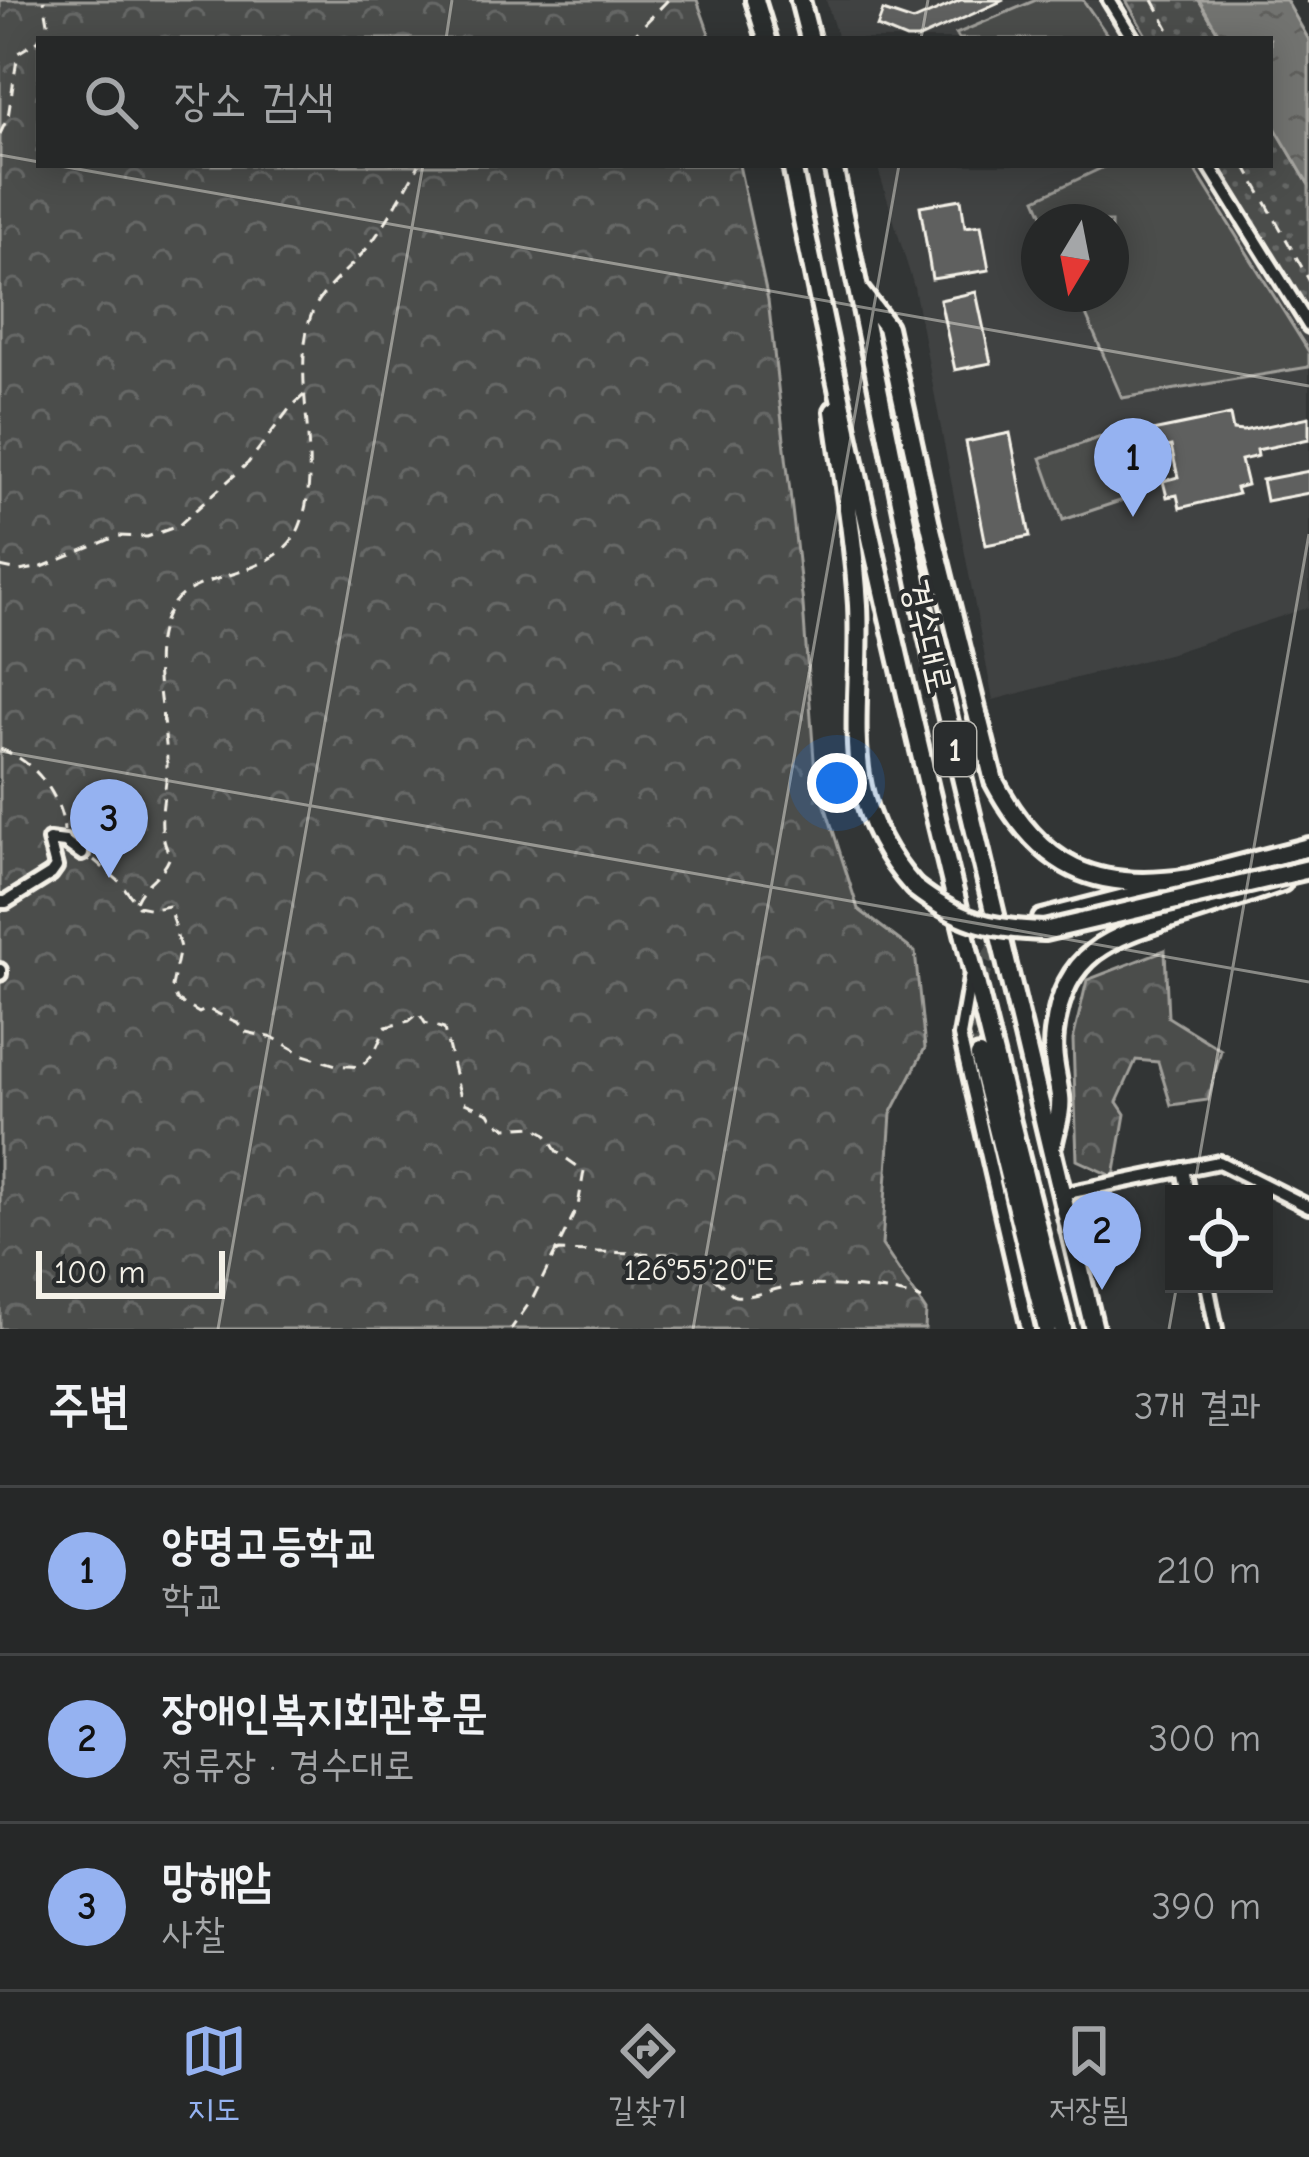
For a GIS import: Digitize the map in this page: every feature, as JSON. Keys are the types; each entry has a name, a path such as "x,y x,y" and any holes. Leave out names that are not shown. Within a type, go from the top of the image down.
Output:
{"main road":[{"path":"755,0 766,36"},
{"path":"801,0 809,36"},
{"name":"경수대로","path":"793,168 972,970 1063,1329"},
{"name":"경수대로","path":"834,168 928,635 1094,1329"},
{"path":"854,284 887,327 994,782 1009,809 1045,850 1092,877 1146,885 1190,878"},
{"path":"817,291 852,526 858,610 856,745 862,792 876,836 914,887 965,920 1002,929 1045,931 1309,871"},
{"path":"1042,919 1309,847"},
{"path":"1052,1148 1061,1101 1052,1055 1060,999 1072,973 1102,944 1309,871"},
{"path":"979,1056 1047,1329"}],"street":[{"path":"1109,0 1131,36"},
{"path":"1211,168 1309,326"},
{"path":"0,902 51,874 56,867 49,840 65,842 85,856"},
{"path":"972,970 960,1036 1028,1329"},
{"path":"1062,1194 1219,1162 1309,1207"},
{"path":"1183,1169 1186,1185"},
{"path":"1209,1293 1216,1329"}],"path":[{"path":"44,0 47,36"},
{"path":"634,36 668,0"},
{"path":"1153,0 1172,36"},
{"path":"0,134 8,117 18,53 36,42"},
{"path":"138,906 140,891 166,870 170,856 160,837 167,769 160,702 163,631 174,602 291,544 302,520 307,477 304,395 310,318 325,293 371,244 417,168"},
{"path":"1247,168 1309,280"},
{"path":"0,567 19,571 42,567 118,536 147,537 178,526 248,463 304,395"},
{"path":"0,748 50,787 63,810 65,842"},
{"path":"85,856 120,882 138,906 153,910 169,906 180,948 172,986 177,1000 336,1066 361,1067 386,1028 409,1021 419,1012 425,1023 443,1029 462,1102 489,1113 507,1128 532,1126 544,1132 556,1152 584,1171 578,1205 532,1298 511,1329"},
{"path":"552,1255 559,1251 671,1254 694,1261 735,1296 743,1297 825,1283 881,1293 907,1292 922,1300"}],"shaded area":[{"path":"826,0 1109,0 1131,36 837,36"},
{"path":"878,168 1211,168 1309,326 1309,607 1172,653 993,700 914,287"}],"green space":[{"path":"0,0 697,0 710,36 36,36 36,168 740,168 768,300 803,605 815,774 858,909 915,952 925,1048 891,1114 882,1245 926,1311 925,1329 0,1329"},
{"path":"1036,0 1083,0 1108,36 957,36"},
{"path":"1126,0 1199,0 1220,36 1146,36"},
{"path":"1273,124 1309,185 1309,314 1221,168 1273,168"},
{"path":"1102,168 1194,168 1309,352 1309,367 1122,398 1085,312 1129,312 1129,204 1038,204 1036,199"},
{"path":"1104,436 1126,499 1063,520 1041,458"},
{"path":"1165,950 1168,1017 1221,1050 1208,1100 1171,1105 1158,1062 1136,1060 1117,1102 1125,1114 1114,1177 1077,1160 1073,1040 1087,980"}],"water":[{"path":"1199,0 1286,0 1309,40 1309,185 1273,124 1273,36 1220,36"}],"building":[{"path":"961,0 1004,0 924,36 899,36 877,27 883,11 913,21"},
{"path":"961,199 965,227 981,225 989,270 932,279 920,206"},
{"path":"976,292 991,363 955,370 940,300"},
{"path":"1230,415 1233,430 1243,431 1309,417 1309,439 1257,450 1258,456 1241,460 1247,485 1236,488 1238,494 1180,508 1177,495 1167,497 1163,481 1178,477 1171,446 1136,453 1133,435"},
{"path":"1010,433 1030,536 986,545 966,442"},
{"path":"1309,471 1309,493 1266,501 1262,480"}],"tunnel":[{"path":"979,1056 979,990 988,960 1008,933"}],"place":[{"name":"양명고등학교","path":"1133,517"},
{"name":"망해암","path":"109,878"},
{"name":"장애인복지회관후문","path":"1102,1290"}]}
